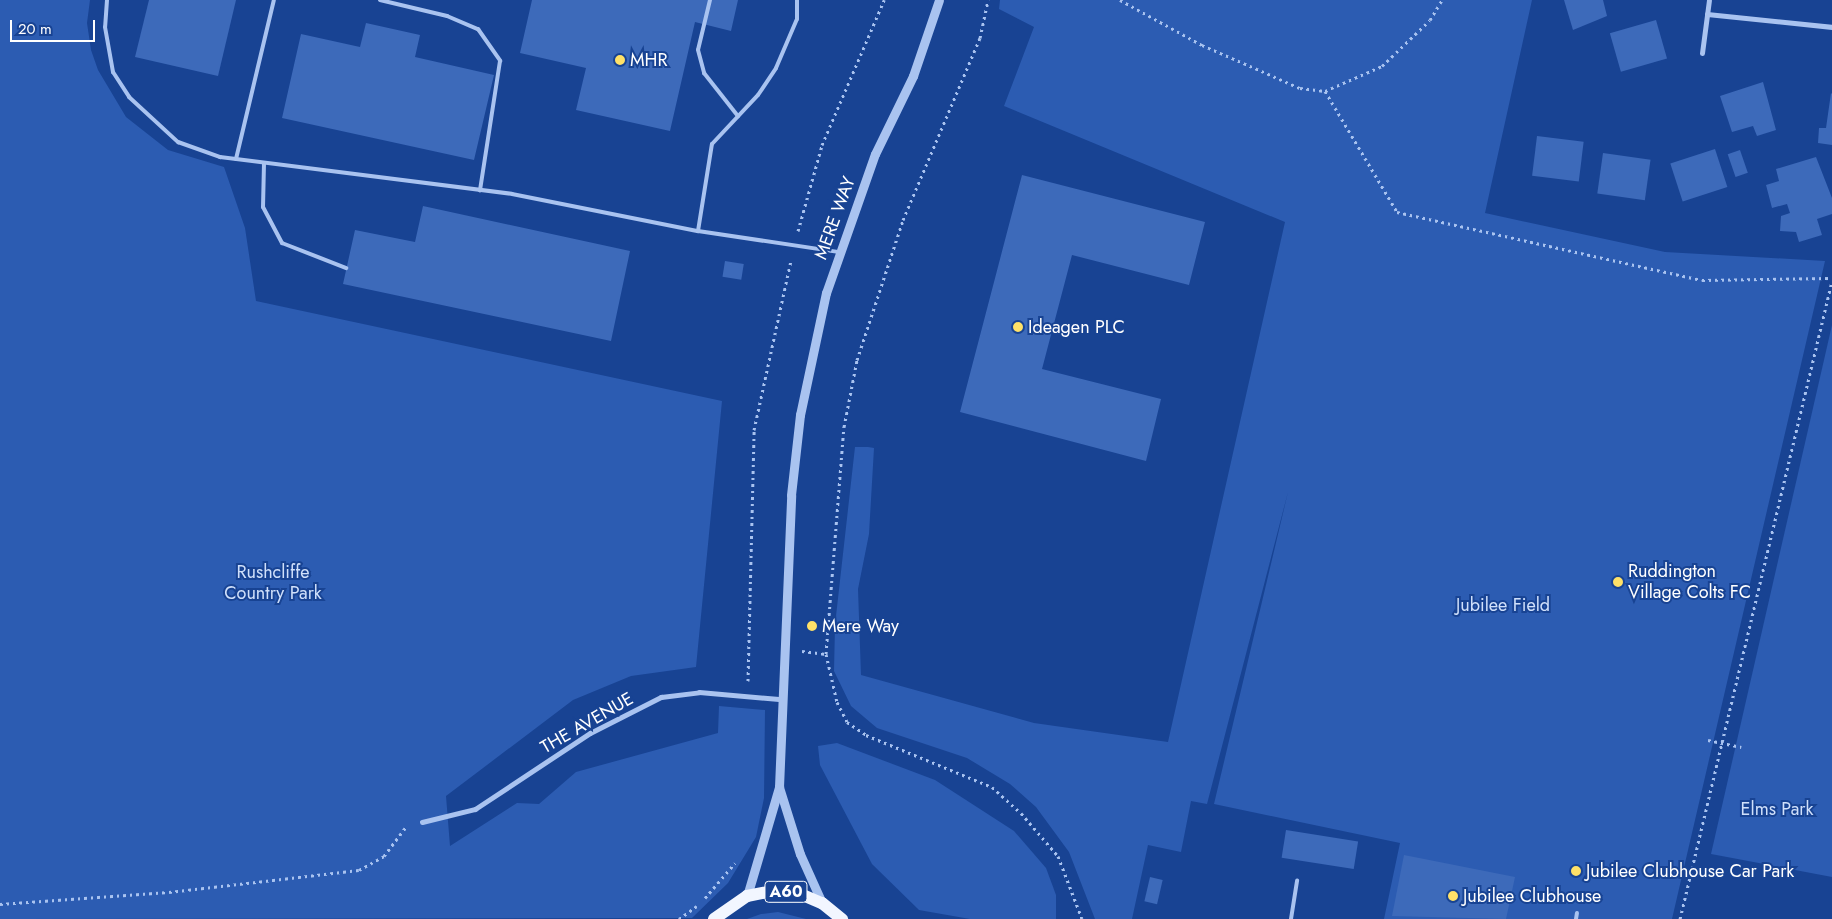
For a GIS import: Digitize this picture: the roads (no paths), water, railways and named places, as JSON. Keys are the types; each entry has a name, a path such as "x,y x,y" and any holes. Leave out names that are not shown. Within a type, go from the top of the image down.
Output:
{"main road":[{"name":"A60","path":"714,919 747,896 773,891 798,893 822,903 842,919"}],"street":[{"name":"MERE WAY","path":"747,896 758,872 778,787 779,699 800,415 838,252 876,154 913,76 939,0"},
{"path":"1702,54 1709,0"},
{"path":"1707,14 1832,27"},
{"name":"THE AVENUE","path":"422,822 475,808 590,733 661,697 699,692 748,698 779,699"},
{"name":"MERE WAY","path":"778,787 800,854 822,903"}],"lane":[{"path":"107,0 105,27 113,72 129,97 178,142 236,159 480,190 698,231 838,252"},
{"path":"236,159 274,0"},
{"path":"380,0 446,16 478,28 500,61 480,190"},
{"path":"710,0 698,50 702,66 718,96 738,116"},
{"path":"698,231 712,144 738,116 776,68 796,19 796,0"},
{"path":"264,163 263,207 282,243 346,268"},
{"path":"1292,919 1298,880"},
{"path":"1576,919 1577,913"}],"place":[{"name":"MHR","path":"620,60"},
{"name":"Ideagen PLC","path":"1018,327"},
{"name":"Ruddington Village Colts FC","path":"1618,582"},
{"name":"Mere Way","path":"812,626"},
{"name":"Jubilee Clubhouse Car Park","path":"1576,871"},
{"name":"Jubilee Clubhouse","path":"1453,896"}],"park label":[{"name":"Rushcliffe Country Park","path":"273,583"},
{"name":"Jubilee Field","path":"1503,605"},
{"name":"Elms Park","path":"1777,809"}]}
